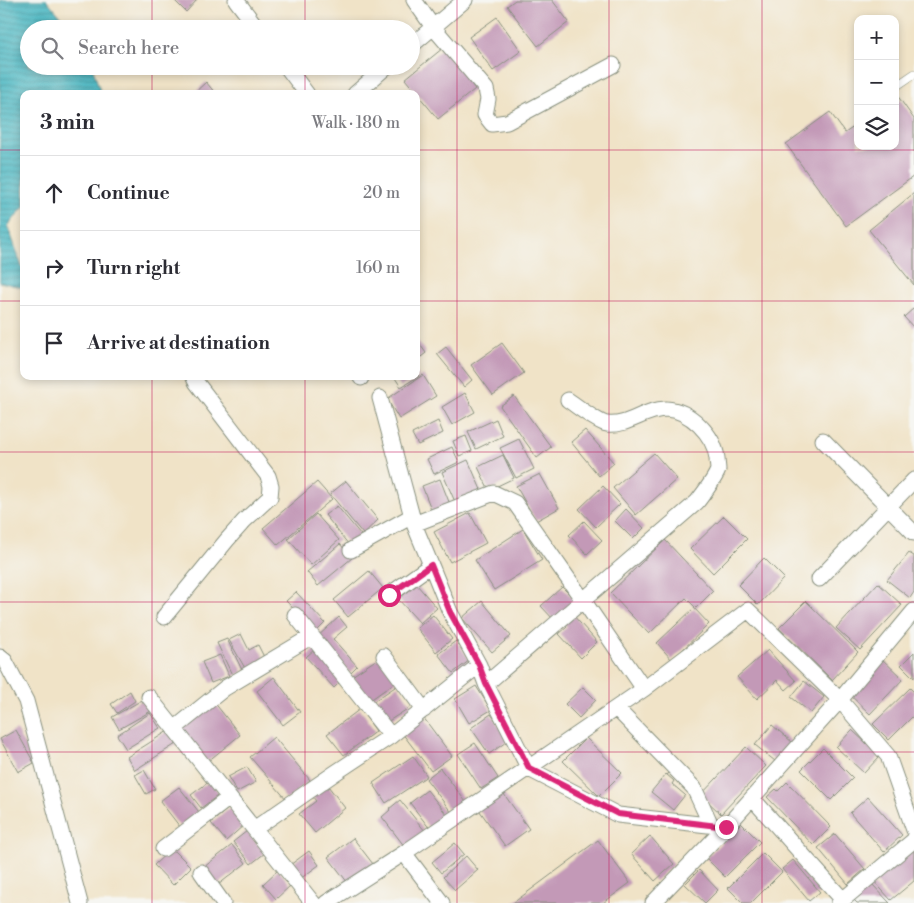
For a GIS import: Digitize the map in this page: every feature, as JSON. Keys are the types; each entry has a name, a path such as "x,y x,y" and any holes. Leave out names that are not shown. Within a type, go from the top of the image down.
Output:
{"street":[{"path":"236,0 251,20"},
{"path":"414,0 433,27 486,89 488,99 486,115 492,124 507,122 613,64"},
{"path":"420,38 465,0"},
{"path":"293,75 304,90"},
{"path":"360,90 377,75"},
{"path":"164,617 227,540 270,497 271,486 268,476 195,380"},
{"path":"380,398 413,520 431,565 450,612 479,665 486,684 529,768 618,814 718,826"},
{"path":"486,684 697,502 718,469 716,450 707,434 693,420 678,411 664,409 617,424 605,424 568,400"},
{"path":"823,440 914,532"},
{"path":"819,579 914,480"},
{"path":"351,550 413,520 494,493 515,503 644,689"},
{"path":"389,595 431,565"},
{"path":"326,903 404,853 644,689 748,610 840,700 888,756 910,804 914,830"},
{"path":"295,615 391,736"},
{"path":"653,903 718,826 752,798 913,615"},
{"path":"174,729 225,688 312,636"},
{"path":"384,656 424,710"},
{"path":"0,657 5,661 26,701 80,903"},
{"path":"254,829 335,772 391,736 479,665"},
{"path":"149,697 313,903"},
{"path":"616,708 694,788 718,826"},
{"path":"164,849 229,798"},
{"path":"752,798 841,902 914,840"},
{"path":"404,853 442,903"},
{"path":"200,872 222,903"}],"lane":[{"path":"899,84 914,74"}],"water":[{"path":"0,0 47,0 64,20 20,20 20,75 95,75 100,90 20,90 20,212 8,226 20,261 20,287 0,282"}],"building":[{"path":"174,0 197,0 186,12"},
{"path":"515,0 552,0 569,22 538,46 507,6"},
{"path":"497,17 521,51 493,71 469,37"},
{"path":"443,48 475,89 438,119 420,97 420,90 414,90 405,79 410,75 420,75 420,67"},
{"path":"206,82 213,90 197,90"},
{"path":"899,98 914,119 914,176 846,226 786,144 830,112 845,133 854,127 854,150 899,150"},
{"path":"914,193 914,285 869,230"},
{"path":"914,308 914,328 904,317"},
{"path":"502,343 524,373 493,395 471,365"},
{"path":"420,345 426,353 420,358"},
{"path":"446,347 472,380 464,387 437,354"},
{"path":"423,375 436,396 399,419 387,399 416,380 420,380 420,377"},
{"path":"396,380 412,380 401,387"},
{"path":"465,393 475,412 452,425 442,407"},
{"path":"514,396 551,447 537,458 500,406"},
{"path":"496,419 503,436 476,449 468,432"},
{"path":"438,421 443,433 418,445 412,434"},
{"path":"585,430 614,463 599,476 571,442"},
{"path":"466,436 472,451 459,456 453,441"},
{"path":"519,439 534,469 516,478 500,448"},
{"path":"452,447 459,462 434,474 427,459"},
{"path":"654,453 677,479 636,515 613,488"},
{"path":"503,455 514,478 489,490 478,467"},
{"path":"468,460 482,492 456,504 442,472"},
{"path":"540,474 559,508 536,521 516,486"},
{"path":"440,479 451,507 433,514 422,486"},
{"path":"346,481 378,520 363,534 330,494"},
{"path":"317,482 332,499 278,545 263,528"},
{"path":"603,486 620,504 596,527 579,509"},
{"path":"337,506 361,535 349,545 325,515"},
{"path":"626,509 644,528 633,539 615,521"},
{"path":"470,513 486,543 450,562 434,532"},
{"path":"316,514 339,540 311,565 288,539"},
{"path":"724,516 747,539 713,573 690,549"},
{"path":"584,521 602,540 587,554 569,535"},
{"path":"523,529 542,560 494,590 475,560"},
{"path":"665,540 713,591 696,608 686,598 649,634 610,593"},
{"path":"340,544 352,558 318,586 307,572"},
{"path":"909,553 914,556 914,592 910,598 887,580"},
{"path":"764,558 784,578 758,605 738,585"},
{"path":"369,571 383,588 348,617 334,600"},
{"path":"878,583 902,605 860,650 836,628"},
{"path":"417,585 437,608 420,623 398,599"},
{"path":"562,587 575,600 554,620 541,606"},
{"path":"296,592 325,623 316,632 286,601"},
{"path":"482,601 511,636 492,652 462,618"},
{"path":"806,601 858,652 832,680 779,628"},
{"path":"694,608 709,624 672,660 657,643"},
{"path":"572,614 597,642 581,658 559,634 567,627 563,622"},
{"path":"433,615 452,639 436,652 417,628"},
{"path":"339,617 347,627 333,639 357,666 350,673 317,637"},
{"path":"241,634 249,650 258,645 265,659 246,670 229,640"},
{"path":"227,639 243,672 233,677 217,643"},
{"path":"456,641 470,660 453,673 438,654"},
{"path":"315,649 343,679 334,688 306,657"},
{"path":"768,650 796,681 786,690 777,680 757,699 737,677"},
{"path":"914,652 914,678 901,665"},
{"path":"220,655 229,676 211,683 202,662"},
{"path":"380,657 397,681 369,701 352,676"},
{"path":"881,658 903,679 870,714 848,693"},
{"path":"274,677 300,712 283,725 257,691"},
{"path":"804,681 824,697 811,713 791,697"},
{"path":"398,685 412,706 384,724 371,703"},
{"path":"476,686 491,710 469,723 455,699"},
{"path":"583,687 596,700 579,718 565,704"},
{"path":"910,688 914,692 914,715 889,740 873,724"},
{"path":"130,691 135,701 117,713 111,704"},
{"path":"144,699 151,711 119,729 112,717"},
{"path":"214,702 240,735 207,762 181,729"},
{"path":"360,709 376,731 344,755 327,734"},
{"path":"150,713 160,728 126,749 117,735"},
{"path":"491,714 509,740 489,754 471,728"},
{"path":"423,717 452,756 431,771 402,733"},
{"path":"772,725 792,742 775,761 755,745"},
{"path":"16,730 34,763 18,772 0,739"},
{"path":"852,730 880,756 864,773 836,747"},
{"path":"168,731 176,744 135,770 127,757"},
{"path":"274,737 310,780 287,800 250,757"},
{"path":"586,738 622,773 599,796 563,761"},
{"path":"475,743 498,778 481,789 458,754"},
{"path":"746,747 766,766 721,814 701,795"},
{"path":"823,748 853,778 831,800 801,770"},
{"path":"413,756 427,776 386,803 373,783"},
{"path":"247,767 256,782 237,792 228,777"},
{"path":"440,768 466,802 452,813 426,779"},
{"path":"144,770 155,789 146,794 135,775"},
{"path":"666,774 674,781 672,784 685,795 673,810 651,792"},
{"path":"210,781 220,794 201,808 191,795"},
{"path":"325,782 345,808 315,833 299,814 316,801 312,796"},
{"path":"787,782 831,827 813,845 767,797 776,789 778,791"},
{"path":"179,787 199,812 180,827 160,801"},
{"path":"427,790 447,815 430,829 410,803"},
{"path":"501,790 529,829 505,846 477,807"},
{"path":"868,797 902,835 884,852 850,813"},
{"path":"400,800 425,831 405,847 382,817"},
{"path":"229,808 244,825 226,841 211,823"},
{"path":"741,823 760,842 725,877 706,858"},
{"path":"247,831 265,853 251,864 233,842"},
{"path":"835,834 865,869 848,884 818,848"},
{"path":"650,836 674,864 655,881 631,854"},
{"path":"353,838 373,864 348,883 328,857"},
{"path":"598,840 630,883 603,903 513,903"},
{"path":"455,843 464,854 441,873 432,862"},
{"path":"232,845 246,863 218,885 204,867"},
{"path":"172,848 191,867 173,885 154,865"},
{"path":"914,848 914,881 891,900 872,879"},
{"path":"309,851 319,865 300,879 290,865"},
{"path":"763,853 782,872 751,903 743,903 728,888"},
{"path":"466,856 478,870 455,890 443,877"},
{"path":"793,860 820,892 809,901 782,869"},
{"path":"278,870 291,885 276,899 263,884"},
{"path":"699,870 718,890 705,903 685,884"},
{"path":"871,883 890,903 857,903 854,900"}],"route":[{"path":"389,595 431,565 450,612 479,665 486,684 529,768 618,814 726,827"}]}
